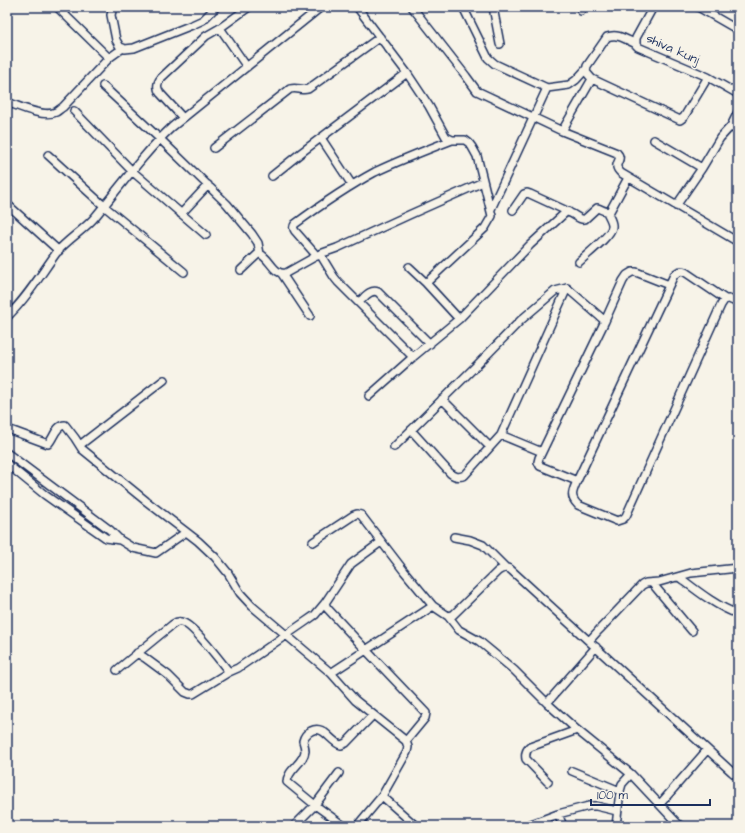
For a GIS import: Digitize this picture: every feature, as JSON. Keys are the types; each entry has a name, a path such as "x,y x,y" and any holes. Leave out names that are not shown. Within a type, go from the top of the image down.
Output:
{"street":[{"path":"57,7 109,58"},
{"path":"113,7 111,15 116,40 120,47 125,49 134,48 192,25 202,20 216,7"},
{"path":"183,118 157,88 160,78 206,36 249,7"},
{"path":"7,317 19,306 59,251 94,218 160,138 321,7"},
{"path":"357,7 407,73 429,106 446,137 452,140"},
{"path":"412,7 477,91 562,131 617,153 620,158 616,167 628,178 738,242"},
{"path":"463,7 490,61 547,88 569,85 576,80 586,69 607,37 617,35 636,44"},
{"path":"493,7 500,44"},
{"name":"shiva kunj","path":"653,7 636,38 636,44 638,47 708,77 738,94"},
{"path":"698,7 738,30"},
{"path":"220,28 247,67"},
{"path":"214,148 290,89 308,89 380,37"},
{"path":"7,102 26,110 43,113 55,113 63,107 109,58 123,48"},
{"path":"586,69 592,79 680,120 684,117 708,77"},
{"path":"272,176 407,73"},
{"path":"562,131 592,79"},
{"path":"103,86 160,138 227,204 258,243 260,254"},
{"path":"491,209 547,88"},
{"path":"74,111 132,171 206,235"},
{"path":"676,206 738,112"},
{"path":"730,126 738,132"},
{"path":"321,138 352,185"},
{"path":"413,357 334,277 319,255 293,229 293,226 325,202 376,172 406,158 452,140 465,140 469,143 477,156 492,216 485,228 426,283 425,282"},
{"path":"654,140 702,168"},
{"path":"48,155 104,206 184,272"},
{"path":"607,212 610,211 614,205 628,178"},
{"path":"282,274 319,255 483,182"},
{"path":"181,214 208,185"},
{"path":"513,210 524,194 527,193 569,212 581,220 585,219 597,208 607,212 612,223 611,232 579,262"},
{"path":"7,204 59,251"},
{"path":"369,396 459,318 530,245 564,214 569,212"},
{"path":"241,270 258,254 260,254"},
{"path":"260,254 265,256 276,270 282,274 310,316"},
{"path":"409,267 459,318"},
{"path":"725,299 626,516 617,521 578,504 574,501 572,492 674,275 678,271 681,271 725,299 738,303"},
{"path":"577,481 540,466 538,458 627,275 632,272 636,272 668,285"},
{"path":"567,288 604,321"},
{"path":"394,447 520,320 555,291 567,288"},
{"path":"411,430 450,473 454,476 460,477 465,475 501,435 567,288"},
{"path":"359,302 371,292 378,292 430,344"},
{"path":"80,445 164,380"},
{"path":"442,400 490,447"},
{"path":"7,429 48,444 52,440 58,428 61,425 65,425 82,449 100,465 198,541 215,557 228,573 240,593 252,606 332,673 354,700 406,741 408,747 407,752 382,796 357,826"},
{"path":"501,435 542,452"},
{"path":"7,453 110,530 120,540 133,548 156,553 186,532"},
{"path":"7,464 45,495 106,538 120,540"},
{"path":"313,542 358,514 361,515 404,571 434,606 448,616 459,630 475,638 514,670 577,730 630,774 660,804 678,825"},
{"path":"454,538 470,540 483,545 506,568 510,569 738,777"},
{"path":"137,653 168,675 185,692 193,694 238,668 315,615 325,603 351,564 381,542"},
{"path":"448,616 454,615 501,568 506,568"},
{"path":"589,641 640,587 646,583 659,582 691,573 738,568"},
{"path":"679,577 712,601 738,614"},
{"path":"652,583 692,631"},
{"path":"325,603 327,608 426,713 425,718 406,741"},
{"path":"332,673 434,606"},
{"path":"117,670 172,625 177,622 183,622 206,642 229,672"},
{"path":"547,703 596,647"},
{"path":"344,826 288,785 287,780 304,753 305,748 303,741 305,736 310,731 315,729 320,730 336,743 341,745 346,742 373,715"},
{"path":"548,782 526,759 525,755 527,750 530,747 577,730"},
{"path":"660,804 707,750"},
{"path":"572,771 620,791"},
{"path":"294,826 315,805 339,773"},
{"path":"616,826 620,791 622,784 630,774"},
{"path":"382,796 416,826"},
{"path":"526,826 558,814 589,806 596,806 617,811"},
{"path":"558,814 563,826"}]}
